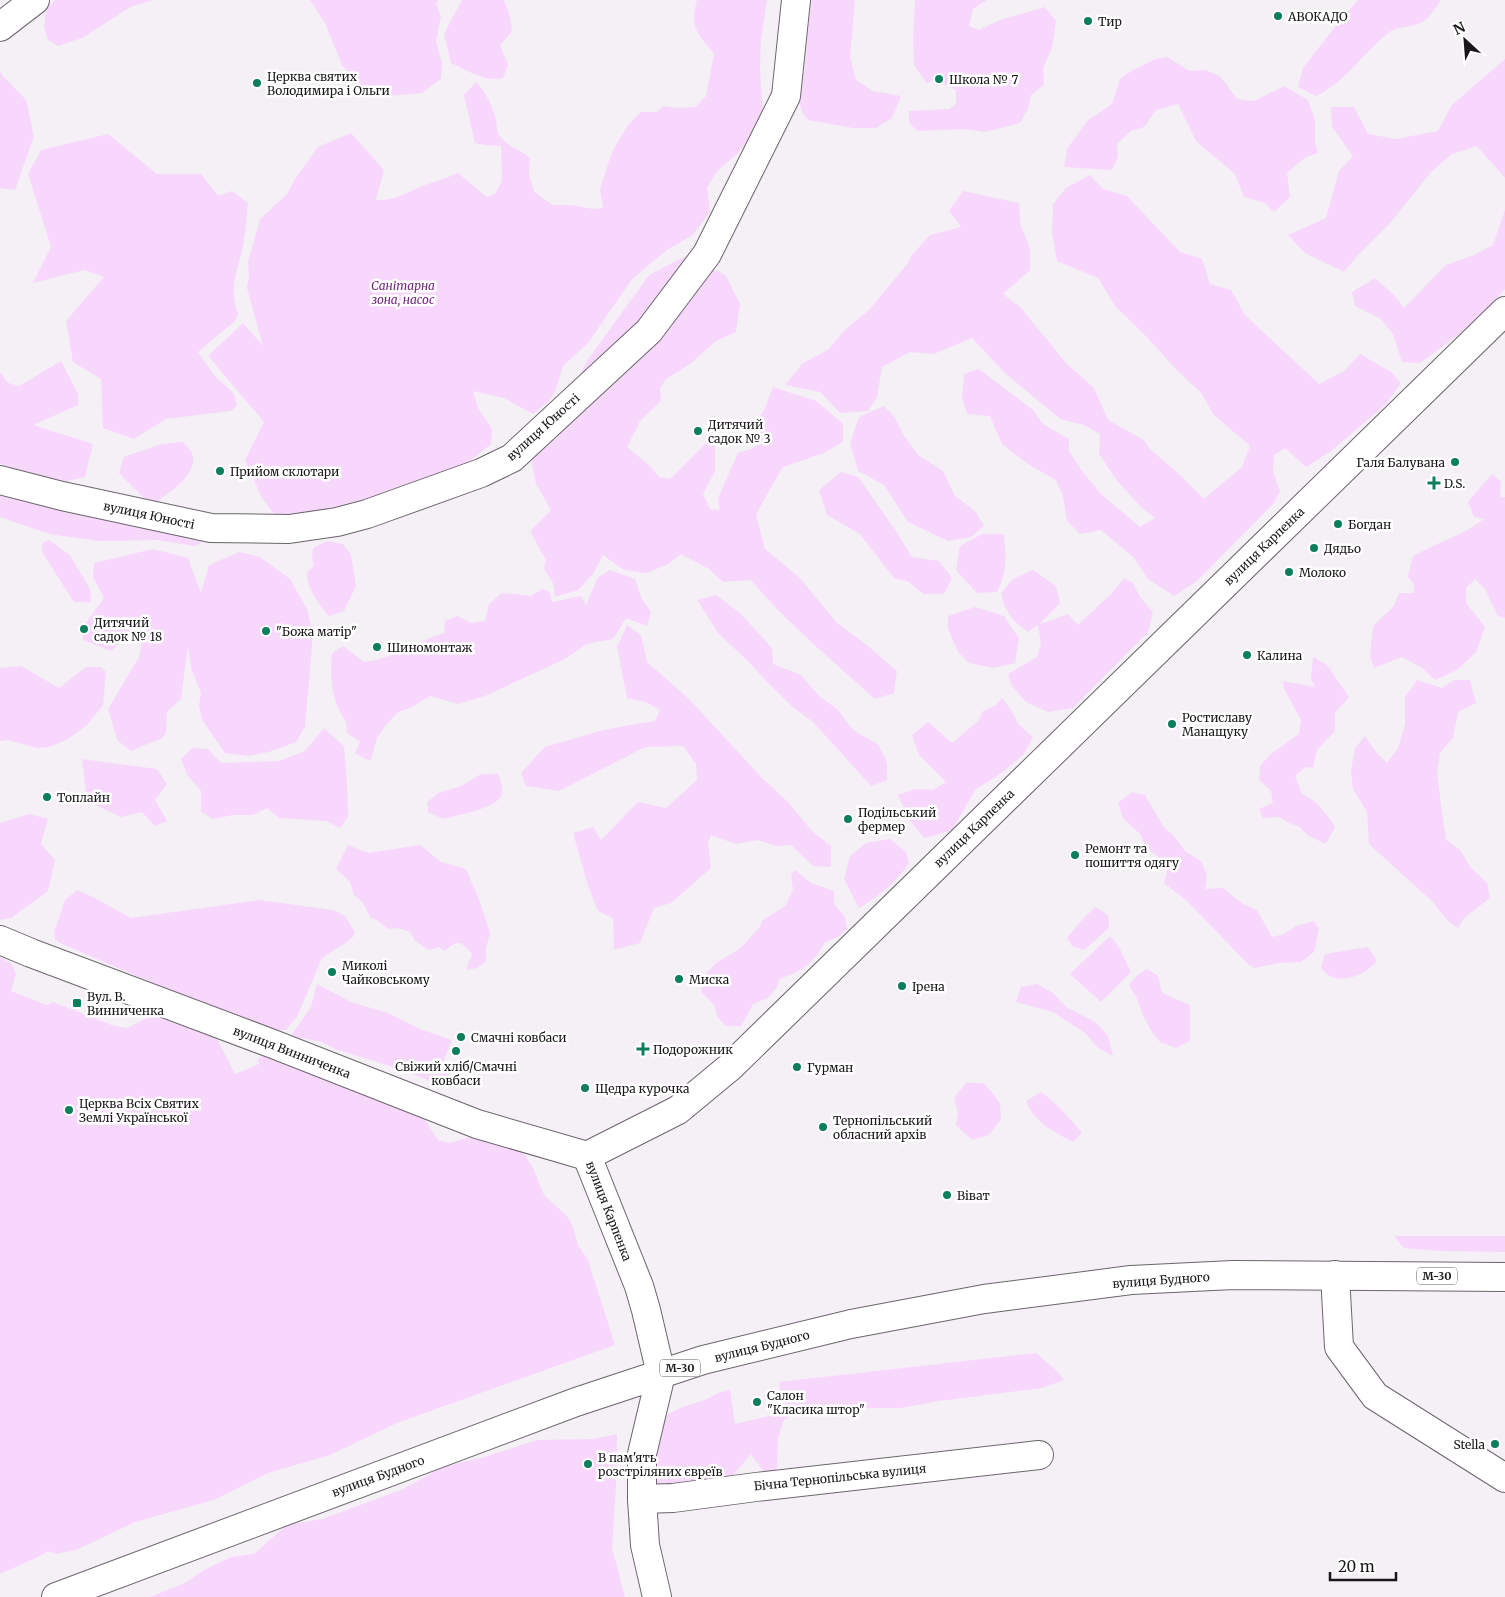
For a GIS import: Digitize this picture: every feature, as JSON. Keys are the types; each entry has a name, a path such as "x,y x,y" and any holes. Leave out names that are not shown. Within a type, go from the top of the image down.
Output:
{"main road":[{"path":"0,27 36,0"},
{"name":"вулиця Юності","path":"0,480 62,496 211,528 289,529 337,522 368,514 481,474 512,458 649,330 707,254 786,96 796,0"},
{"name":"вулиця Карпенка","path":"661,1374 639,1286 587,1156 678,1110 730,1067 1505,311"},
{"name":"вулиця Винниченка","path":"0,940 477,1124 587,1156"},
{"name":"вулиця Будного","path":"56,1597 576,1402 703,1360 851,1324 984,1299 1131,1280 1233,1275 1505,1277"},
{"path":"1335,1275 1339,1347 1375,1396 1505,1478"},
{"path":"657,1597 645,1545 642,1454 661,1374"},
{"name":"Бічна Тернопільська вулиця","path":"642,1499 673,1498 756,1486 1039,1455"}],"green space":[{"path":"55,0 154,0 132,6 82,38 58,46 48,40 44,27 46,10"},
{"path":"310,0 438,0 436,4 441,16 436,41 442,63 441,79 422,93 377,97 357,83 342,65 325,23"},
{"path":"462,0 504,0 510,16 512,31 500,45 508,65 503,78 490,79 483,77 451,63 444,34"},
{"name":"Санітарна зона, насос","path":"697,0 767,0 761,38 760,68 764,127 717,171 707,188 710,212 693,235 668,249 632,279 588,343 563,366 556,389 550,400 533,414 504,398 473,391 478,408 492,429 491,444 470,461 452,470 296,525 275,515 262,498 245,460 264,422 208,356 243,323 263,346 247,288 249,276 248,262 260,219 287,194 295,179 318,147 351,133 384,170 376,200 396,198 458,173 487,197 495,194 502,181 501,146 475,143 464,95 476,82 485,93 492,107 499,135 530,158 529,174 534,192 553,205 571,205 593,209 603,208 600,189 612,152 628,125 641,112 656,112 664,106 678,108 695,107 706,96 714,54 696,30 694,17"},
{"path":"811,0 855,0 850,57 856,80 873,91 901,96 892,118 876,128 853,128 808,120 803,114 794,87 804,74"},
{"path":"915,0 987,0 973,9 969,26 979,30 1000,20 1045,7 1056,21 1052,48 1043,68 1044,85 1031,95 1028,108 1020,123 985,132 963,129 917,131 909,123 909,111 949,109 956,104 956,90 933,79 927,84 914,65"},
{"path":"1358,0 1441,0 1424,21 1416,25 1392,30 1388,33 1346,75 1327,90 1316,96 1298,87 1303,68"},
{"path":"1168,57 1189,71 1206,70 1221,77 1237,99 1254,101 1284,86 1308,100 1315,120 1315,142 1318,153 1306,157 1287,173 1290,197 1274,212 1265,203 1244,197 1235,174 1196,141 1178,104 1156,110 1144,127 1131,131 1117,144 1118,156 1112,170 1064,167 1067,149 1087,121 1112,104 1120,79 1133,70 1156,59"},
{"path":"1505,59 1505,178 1477,146 1452,154 1431,172 1391,222 1344,272 1305,253 1288,235 1326,218 1339,171 1353,156 1332,127 1331,107 1354,107 1368,134 1396,139 1438,131 1451,106"},
{"path":"0,71 26,100 34,136 15,190 0,188"},
{"path":"108,134 157,174 201,174 218,196 232,191 248,203 243,246 234,287 235,304 238,314 235,321 198,352 214,375 234,394 237,405 231,411 166,419 134,439 103,428 101,379 73,362 66,321 104,277 85,270 33,283 51,247 28,174 41,150"},
{"path":"1090,175 1103,189 1127,196 1180,252 1202,259 1210,284 1231,290 1245,315 1319,384 1344,371 1360,354 1391,372 1401,383 1385,405 1331,451 1306,467 1285,448 1274,455 1273,472 1280,491 1274,503 1196,582 1174,596 1148,579 1133,557 1101,530 1080,534 1067,521 1063,496 1056,480 1028,464 1002,444 990,416 967,414 962,398 964,374 979,369 1033,410 1043,424 1069,439 1069,451 1082,471 1101,494 1140,527 1155,518 1141,507 1118,482 1099,454 1100,434 1084,425 1060,419 1006,374 972,338 934,354 910,352 882,367 877,397 868,411 840,413 820,392 785,385 802,364 829,349 844,331 869,310 930,235 961,227 949,211 963,191 1019,203 1020,223 1030,248 1030,270 1003,294 1020,307 1067,364 1094,388 1108,420 1144,440 1149,448 1204,499 1242,467 1250,446 1213,414 1202,394 1115,306 1098,278 1057,261 1052,234 1053,204 1066,188"},
{"path":"1505,210 1505,289 1473,324 1420,363 1402,362 1393,334 1381,319 1355,306 1352,292 1375,278 1395,296 1404,308 1446,265 1474,255 1493,245"},
{"name":"Дитячий садок № 3","path":"688,255 726,276 740,304 736,332 716,341 690,364 666,379 660,388 661,401 640,421 627,447 649,465 659,477 670,479 718,431 715,448 715,471 703,494 710,509 720,510 718,498 738,453 754,448 759,443 752,430 764,410 773,387 816,401 843,424 843,442 824,453 783,467 756,515 765,549 800,578 838,624 867,645 897,671 894,693 875,699 795,627 751,580 723,582 709,569 681,554 668,564 647,573 624,570 603,555 593,574 578,590 555,597 553,583 544,569 546,560 530,531 551,510 536,484 531,459 560,435 557,407 578,380 587,361 649,275"},
{"path":"61,361 78,394 78,405 33,425 93,444 85,477 63,482 0,464 0,372 8,383 19,386"},
{"path":"884,406 894,416 903,434 918,455 943,471 955,496 975,511 984,526 971,537 948,541 908,522 884,485 858,471 850,443 859,417"},
{"path":"183,442 191,451 193,459 188,475 151,505 119,473 124,457 161,444"},
{"path":"841,472 858,477 912,557 939,561 952,578 944,594 924,594 909,582 894,578 860,534 827,515 819,490"},
{"path":"1492,474 1501,482 1500,497 1505,497 1505,618 1498,616 1485,589 1475,579 1466,588 1466,603 1485,627 1476,652 1457,670 1435,680 1422,668 1402,657 1374,668 1370,656 1373,626 1394,606 1399,593 1414,593 1414,584 1408,577 1413,556 1458,535 1484,519 1474,517 1468,502"},
{"path":"0,488 202,538 200,544 194,546 158,540 99,541 49,534 0,517"},
{"path":"982,534 1004,534 1005,564 1003,577 997,592 977,593 956,570 960,546"},
{"path":"49,540 70,555 90,589 91,602 74,602 42,552 42,543"},
{"path":"327,541 343,544 351,555 356,586 344,611 329,616 317,601 307,578 307,572 314,566 312,559 313,548"},
{"path":"153,549 188,558 201,593 209,565 239,552 260,557 290,579 307,609 313,634 305,727 296,742 269,752 248,756 225,753 202,720 199,705 201,693 191,668 188,646 181,699 167,712 166,733 162,738 131,751 117,740 108,709 139,657 145,627 141,622 111,651 83,640 83,627 104,598 93,577 94,563"},
{"path":"610,570 635,579 642,599 651,612 647,626 626,618 613,639 587,644 565,659 485,696 458,704 430,696 412,707 398,712 386,725 377,738 371,760 355,753 360,742 347,733 346,721 338,708 332,688 332,653 343,646 364,662 395,654 444,633 445,621 457,616 471,623 485,621 489,604 502,593 531,596 542,589 550,592 552,602 581,596 586,605 598,577"},
{"path":"1033,570 1056,586 1060,603 1040,624 1068,614 1078,625 1112,593 1124,578 1133,583 1140,597 1153,612 1148,632 1073,708 1048,712 1026,702 1012,686 1008,674 1037,657 1041,644 1038,625 1028,632 1018,624 1007,610 1001,593 1013,579"},
{"path":"716,595 740,613 772,648 773,664 801,675 819,696 837,709 854,731 878,744 887,763 887,780 871,786 813,722 794,708 719,634 697,600"},
{"path":"975,607 1004,616 1019,638 1015,663 993,668 969,663 958,652 948,629 948,616"},
{"path":"627,625 641,635 647,662 689,699 763,779 789,803 812,831 831,846 831,867 813,866 791,845 776,846 758,840 736,844 711,835 708,844 711,868 671,903 654,908 640,943 614,950 613,918 598,911 588,886 573,833 593,827 601,840 638,802 666,808 697,780 696,764 683,746 645,747 559,791 526,786 521,773 545,747 600,731 655,721 660,710 646,702 627,698 617,647"},
{"path":"1313,657 1327,665 1349,697 1335,713 1335,731 1317,750 1313,768 1305,767 1295,776 1302,794 1325,812 1335,827 1326,844 1307,835 1300,827 1279,817 1263,818 1259,809 1273,803 1271,791 1259,780 1260,766 1272,753 1299,734 1301,720 1284,689 1283,681 1315,687 1311,679"},
{"path":"21,666 59,688 86,667 101,667 106,672 103,705 87,725 66,740 49,747 37,748 8,740 0,741 0,668"},
{"path":"1417,680 1442,688 1454,680 1470,680 1476,703 1458,712 1453,738 1440,753 1437,774 1446,840 1460,850 1471,868 1487,883 1490,898 1464,918 1458,928 1447,920 1433,902 1369,844 1367,812 1353,789 1351,771 1355,748 1365,736 1376,752 1387,763 1398,748 1405,724 1405,697"},
{"path":"1002,698 1012,711 1018,724 1033,737 1024,754 1003,772 975,790 952,830 924,838 908,818 898,795 916,789 933,790 946,782 919,755 912,735 928,722 952,743 978,721 983,711 996,705"},
{"path":"324,728 344,746 348,817 340,828 326,821 279,818 267,808 253,815 233,815 213,819 201,812 201,791 187,775 181,759 192,748 208,749 221,763 279,761 305,751"},
{"path":"82,759 157,769 167,784 155,800 167,821 155,826 142,812 121,817 87,801"},
{"path":"481,774 498,774 502,791 497,801 483,808 443,819 428,812 427,802 439,793 461,786"},
{"path":"1132,792 1145,795 1165,829 1173,835 1185,851 1201,861 1207,875 1205,889 1223,888 1243,904 1257,910 1272,937 1284,934 1296,926 1314,921 1319,929 1314,952 1301,962 1279,963 1254,968 1249,965 1186,900 1164,883 1167,872 1161,859 1146,847 1140,834 1123,818 1118,803"},
{"path":"29,814 48,819 41,844 55,860 48,891 11,918 0,920 0,823"},
{"path":"890,839 906,852 909,863 887,888 859,908 844,879 850,856 866,843"},
{"path":"348,845 368,853 420,845 441,862 466,869 480,902 490,933 486,948 486,961 477,968 466,970 472,954 462,944 453,944 445,951 439,947 429,950 415,941 410,932 398,928 388,929 377,920 371,918 362,902 354,895 350,882 336,869"},
{"path":"795,870 811,883 834,891 834,904 845,917 847,929 838,937 825,942 816,956 807,965 795,973 780,979 777,987 768,998 753,1004 741,1026 726,1026 717,1016 714,1005 701,992 703,977 716,963 741,948 760,927 762,921 786,905 793,889 791,874"},
{"path":"77,890 131,918 259,900 334,910 345,916 355,932 353,937 322,958 297,1017 286,1030 265,1031 60,943 55,939 54,932 65,900"},
{"path":"1095,907 1108,915 1109,928 1084,950 1072,946 1067,938"},
{"path":"1110,936 1120,949 1131,972 1101,1002 1070,974"},
{"path":"1368,947 1377,961 1367,970 1356,976 1343,979 1336,978 1321,968 1325,954"},
{"path":"0,958 11,963 16,974 11,991 47,1005 53,1002 114,1026 127,1028 155,1014 206,1029 217,1039 235,1074 259,1064 258,1059 268,1052 417,1107 438,1140 449,1143 478,1135 519,1145 533,1168 544,1195 567,1216 573,1227 578,1245 588,1260 615,1345 397,1423 330,1455 268,1473 214,1500 135,1522 76,1550 56,1554 48,1551 0,1574"},
{"path":"1147,969 1158,976 1162,993 1190,1005 1190,1041 1176,1048 1160,1042 1150,1029 1137,998 1129,985 1135,977"},
{"path":"317,984 351,1002 388,1013 420,1029 452,1040 444,1060 451,1083 435,1083 403,1070 335,1049 322,1042 291,1036 311,1007"},
{"path":"1037,984 1053,993 1066,1007 1095,1022 1108,1036 1113,1056 1097,1047 1085,1033 1053,1012 1016,1002 1021,987"},
{"path":"967,1082 985,1084 1000,1103 1001,1119 989,1135 972,1140 956,1125 958,1113 954,1098"},
{"path":"1041,1092 1063,1111 1082,1133 1073,1142 1045,1126 1034,1115 1026,1101"},
{"path":"1394,1236 1505,1236 1505,1252 1440,1251 1404,1248"},
{"path":"1036,1353 1058,1372 1064,1380 1042,1388 939,1401 901,1408 804,1408 784,1420 778,1438 777,1468 766,1475 751,1454 731,1478 655,1489 651,1479 664,1417 678,1409 723,1391 730,1390 735,1424 783,1413 779,1382"},
{"path":"617,1434 617,1471 612,1548 625,1597 150,1597 183,1584 206,1569 231,1557 254,1554 287,1525 322,1519 363,1504 403,1489 443,1467 485,1457 537,1440 593,1439"}],"place":[{"name":"АВОКАДО","path":"1278,16"},
{"name":"Тир","path":"1088,21"},
{"name":"Школа № 7","path":"939,79"},
{"name":"Церква святих Володимира і Ольги","path":"257,83"},
{"name":"Дитячий садок № 3","path":"698,431"},
{"name":"Галя Балувана","path":"1455,462"},
{"name":"Прийом склотари","path":"220,471"},
{"name":"D.S.","path":"1434,483"},
{"name":"Богдан","path":"1338,524"},
{"name":"Дядьо","path":"1314,548"},
{"name":"Молоко","path":"1289,572"},
{"name":"Дитячий садок № 18","path":"84,629"},
{"name":"\"Божа матір\"","path":"266,631"},
{"name":"Шиномонтаж","path":"377,647"},
{"name":"Калина","path":"1247,655"},
{"name":"Ростиславу Манащуку","path":"1172,724"},
{"name":"Топлайн","path":"47,797"},
{"name":"Подільський фермер","path":"848,819"},
{"name":"Ремонт та пошиття одягу","path":"1075,855"},
{"name":"Миколі Чайковському","path":"332,972"},
{"name":"Миска","path":"679,979"},
{"name":"Ірена","path":"902,986"},
{"name":"Вул. В. Винниченка","path":"77,1003"},
{"name":"Смачні ковбаси","path":"461,1037"},
{"name":"Подорожник","path":"643,1049"},
{"name":"Свіжий хліб/Смачні ковбаси","path":"456,1051"},
{"name":"Гурман","path":"797,1067"},
{"name":"Щедра курочка","path":"585,1088"},
{"name":"Церква Всіх Святих Землі Української","path":"69,1110"},
{"name":"Тернопільський обласний архів","path":"823,1127"},
{"name":"Віват","path":"947,1195"},
{"name":"Салон \"Класика штор\"","path":"757,1402"},
{"name":"Stella","path":"1495,1444"},
{"name":"В пам'ять розстріляних євреїв","path":"588,1464"}]}
